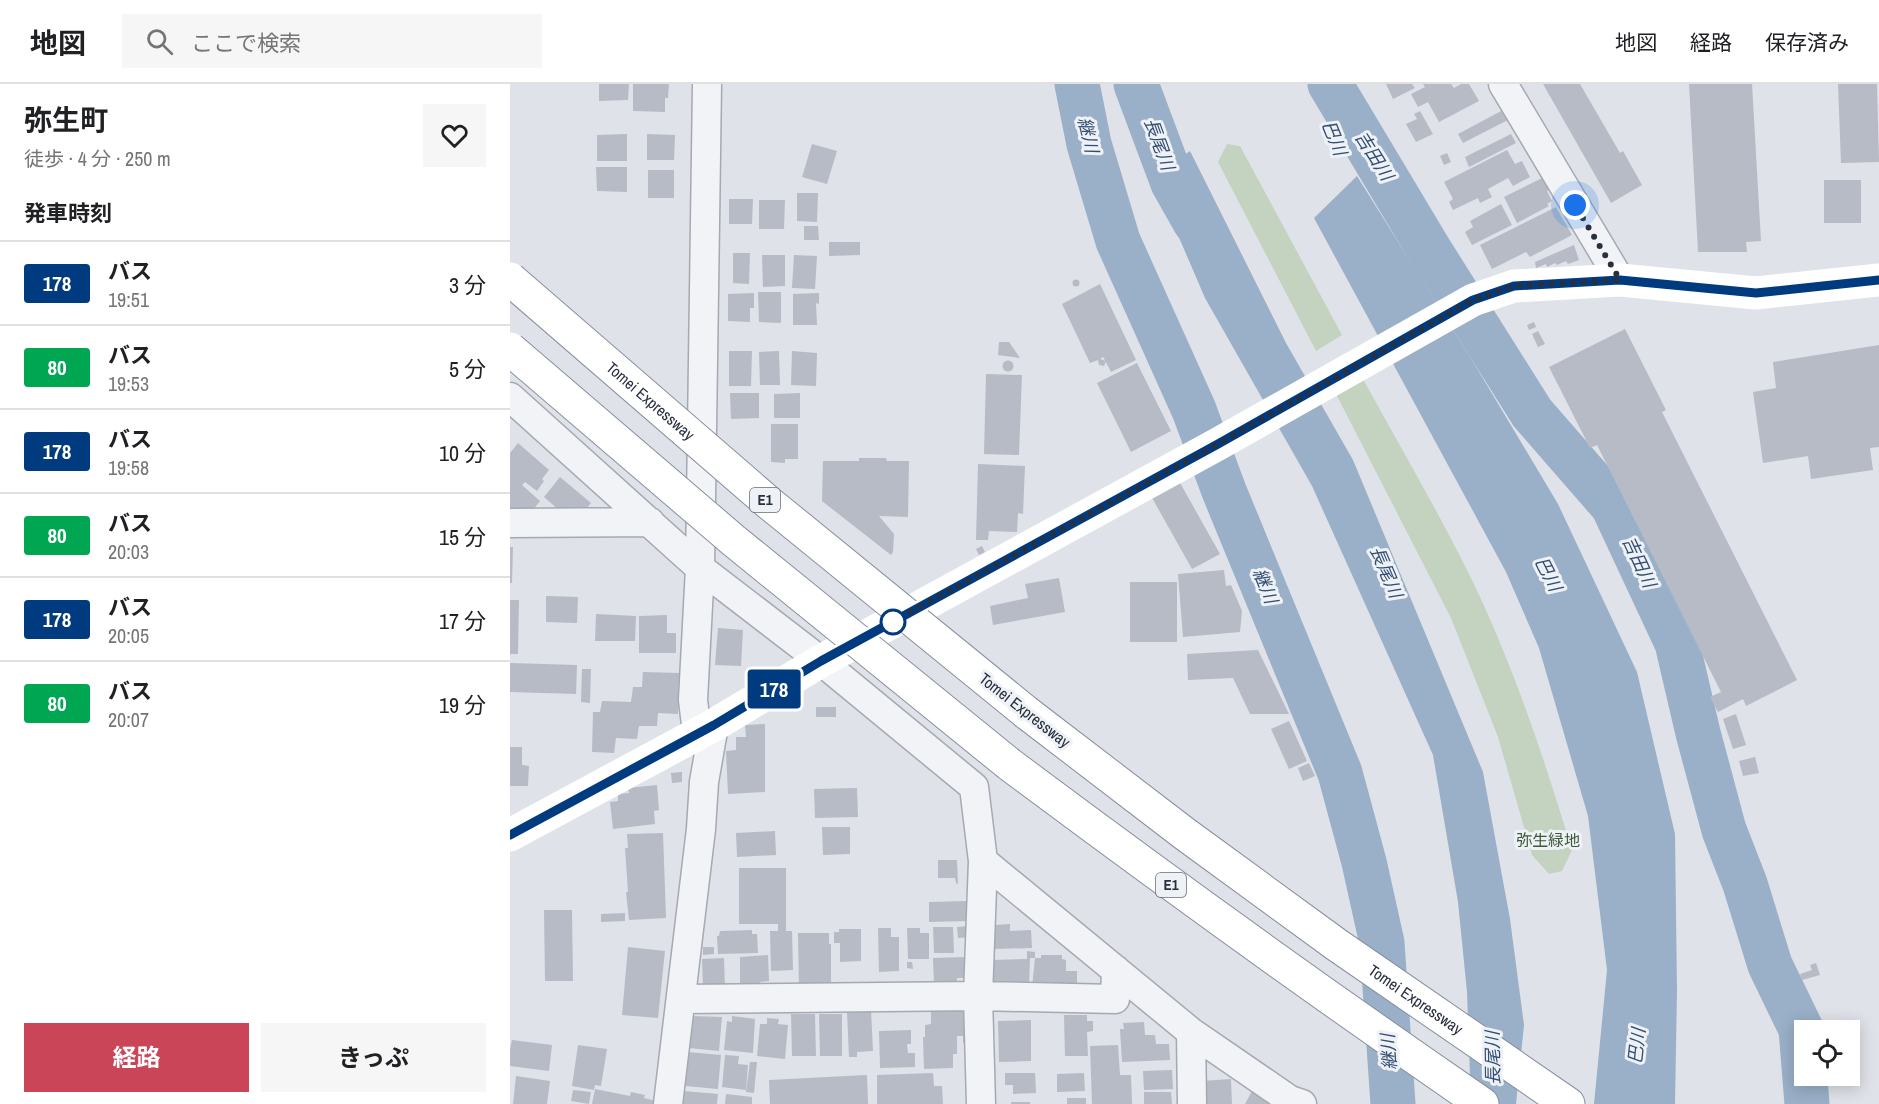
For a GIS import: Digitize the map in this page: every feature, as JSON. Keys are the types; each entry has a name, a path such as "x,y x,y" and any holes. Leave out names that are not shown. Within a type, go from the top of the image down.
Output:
{"main road":[{"name":"Tomei Expressway","path":"510,279 769,503 1027,713 1185,834 1337,945 1568,1104"},
{"path":"510,835 706,729 821,661 1322,386 1473,300 1514,286 1620,280 1756,293 1879,280"},
{"name":"E1","path":"510,349 732,540 1008,764 1164,881 1335,1004 1482,1104"}],"street":[{"path":"668,1104 682,999 704,782 706,729 693,700 700,568 707,84"},
{"path":"1503,84 1620,280"},
{"path":"510,397 700,568 821,661 974,787 982,861 978,996 981,1104"},
{"path":"510,523 650,522"},
{"path":"982,861 1191,1032 1290,1101 1302,1104"},
{"path":"682,999 978,996 1115,999 1116,970"},
{"path":"1191,1032 1192,1104"}],"green space":[{"path":"1227,144 1240,146 1342,335 1316,351 1218,162"},
{"name":"弥生緑地","path":"1363,379 1468,572 1513,674 1572,850 1562,871 1549,874 1532,855 1498,737 1451,618 1336,394"}],"water":[{"path":"1190,151 1286,343 1353,460 1483,772 1510,919 1524,1025 1516,1104 1471,1104 1467,992 1458,902 1433,755 1312,486 1205,298 1153,177"},
{"name":"巴川","path":"1357,176 1472,360 1558,504 1637,672 1675,834 1677,990 1675,1104 1594,1104 1607,970 1588,816 1539,648 1506,572 1314,218"}],"building":[{"path":"599,84 629,84 628,100 599,101"},
{"path":"633,84 669,84 668,98 665,98 665,112 633,111"},
{"path":"1386,84 1412,84 1415,88 1393,99"},
{"path":"1423,84 1451,84 1454,88 1461,84 1469,84 1479,101 1439,122 1428,102 1418,107 1411,94 1425,87"},
{"path":"1543,84 1580,84 1620,153 1623,151 1642,185 1611,203"},
{"path":"1689,84 1752,84 1761,241 1746,242 1747,252 1698,252"},
{"path":"1838,84 1877,84 1879,162 1841,163"},
{"path":"1503,110 1508,120 1463,143 1458,134"},
{"path":"1420,111 1433,134 1416,142 1406,124 1417,119 1414,114"},
{"path":"627,134 627,161 597,161 597,135"},
{"path":"647,134 675,135 674,160 647,160"},
{"path":"1511,134 1516,143 1469,167 1465,157"},
{"path":"812,144 837,151 827,184 802,177"},
{"path":"1507,150 1515,164 1522,161 1530,177 1513,186 1508,178 1488,189 1492,197 1480,203 1478,198 1453,210 1449,202 1453,199 1444,182"},
{"path":"1447,153 1451,162 1444,165 1440,156"},
{"path":"596,167 627,167 627,192 597,191"},
{"path":"648,170 674,170 674,198 648,198"},
{"path":"1544,177 1551,189 1547,191 1552,201 1547,204 1549,206 1517,223 1504,197"},
{"path":"1824,180 1861,180 1861,223 1824,223"},
{"path":"797,193 818,193 817,222 797,221"},
{"path":"729,199 753,199 752,224 729,224"},
{"path":"759,200 785,200 784,229 759,229"},
{"path":"1501,204 1512,225 1472,245 1465,232 1473,227 1470,221"},
{"path":"1556,207 1572,235 1530,257 1526,252 1492,269 1480,245"},
{"path":"804,226 818,226 819,240 804,240"},
{"path":"829,242 860,242 860,255 829,256"},
{"path":"1574,245 1579,260 1568,264 1566,261 1557,265 1555,263 1547,267 1546,264 1536,268 1535,262"},
{"path":"733,253 750,253 749,284 733,283"},
{"path":"762,255 785,255 785,286 763,287"},
{"path":"794,255 817,256 815,289 792,288"},
{"path":"1076,280 1079,283 1076,286 1073,283"},
{"path":"1100,284 1136,360 1111,372 1106,362 1104,366 1099,365 1098,360 1090,363 1062,304"},
{"path":"758,292 781,292 781,323 759,322"},
{"path":"754,293 754,308 750,308 750,322 728,321 728,294"},
{"path":"819,293 819,304 816,303 817,325 793,325 793,294"},
{"path":"1534,322 1536,327 1529,330 1527,325"},
{"path":"1625,329 1666,410 1662,412 1797,680 1746,706 1743,699 1718,712 1710,697 1721,692 1597,445 1590,448 1549,367"},
{"path":"1538,331 1545,344 1538,347 1532,334"},
{"path":"999,342 1009,342 1020,358 998,355"},
{"path":"1879,345 1879,447 1870,448 1873,470 1811,479 1808,456 1763,463 1753,392 1776,388 1773,362"},
{"path":"729,351 752,351 751,386 729,386"},
{"path":"779,351 780,385 760,385 759,352"},
{"path":"792,351 817,353 816,386 791,385"},
{"path":"1008,361 1012,362 1012,370 1008,371 1004,370 1003,366 1004,362"},
{"path":"1137,363 1171,431 1131,452 1097,383"},
{"path":"986,374 1022,375 1019,455 984,454"},
{"path":"730,393 759,393 759,418 731,419"},
{"path":"800,393 800,418 774,418 774,394"},
{"path":"771,424 798,424 798,459 785,459 785,463 771,462"},
{"path":"518,443 549,470 537,491 525,482 522,485 540,501 532,511 529,508 521,517 510,507 510,453"},
{"path":"859,458 909,461 908,517 879,516 894,534 891,555 822,501 823,461 859,461"},
{"path":"978,464 1025,466 1023,514 1018,513 1017,532 989,531 988,540 976,540"},
{"path":"560,477 591,503 580,517 568,518 544,497"},
{"path":"1179,481 1220,554 1192,569 1151,496"},
{"path":"982,546 985,552 979,555 976,549"},
{"path":"510,547 513,547 512,583 510,583"},
{"path":"1224,570 1226,586 1231,585 1242,611 1240,632 1183,637 1178,574"},
{"path":"1059,578 1065,612 993,625 990,606 1028,598 1025,584"},
{"path":"1130,582 1177,582 1177,642 1130,642"},
{"path":"546,596 578,597 577,623 546,622"},
{"path":"510,600 519,600 518,654 510,654"},
{"path":"596,614 636,616 635,641 595,641"},
{"path":"667,615 667,633 676,633 676,653 639,653 639,616"},
{"path":"718,628 743,630 741,666 715,665"},
{"path":"1258,650 1289,714 1250,714 1233,678 1188,680 1187,654"},
{"path":"510,663 577,665 576,694 510,692"},
{"path":"582,669 591,669 590,703 581,702"},
{"path":"643,672 679,673 678,714 658,713 657,726 639,726 637,739 616,738 614,753 592,752 593,712 600,712 602,701 631,702 633,687 642,687"},
{"path":"816,707 836,707 836,717 816,717"},
{"path":"1736,714 1746,745 1733,749 1723,719"},
{"path":"1289,721 1307,761 1289,769 1271,729"},
{"path":"765,724 765,792 728,794 726,751 736,750 736,737 746,737 745,725"},
{"path":"510,747 522,747 522,765 529,766 528,786 510,786"},
{"path":"1755,757 1759,773 1743,776 1739,761"},
{"path":"1309,763 1315,776 1303,781 1298,768"},
{"path":"682,772 682,782 672,783 671,773"},
{"path":"657,785 659,810 654,811 655,824 613,829 610,802 618,801 618,794 629,793 628,788"},
{"path":"857,788 858,817 815,818 814,789"},
{"path":"822,827 850,827 850,854 823,855"},
{"path":"775,831 776,855 737,857 736,833"},
{"path":"663,833 666,918 629,920 626,892 628,892 625,848 628,848 627,834"},
{"path":"938,860 957,860 958,884 955,878 938,878"},
{"path":"739,868 786,868 786,931 792,931 793,970 771,971 770,931 778,931 778,924 739,924"},
{"path":"967,901 968,921 929,922 929,902"},
{"path":"544,910 572,910 573,981 545,981"},
{"path":"625,913 625,921 601,922 601,914"},
{"path":"1010,924 1010,931 1031,930 1032,948 994,949 994,925"},
{"path":"970,926 971,937 958,938 957,927"},
{"path":"933,927 953,927 954,953 934,953"},
{"path":"878,928 891,928 891,937 899,937 899,971 879,972"},
{"path":"907,928 920,928 920,933 929,933 929,959 908,959"},
{"path":"839,929 861,929 861,961 840,962 840,943 834,943 834,932 839,932"},
{"path":"752,930 752,934 757,934 758,953 718,954 717,936 720,931"},
{"path":"798,933 829,933 831,983 799,988"},
{"path":"628,947 665,951 658,1018 622,1015"},
{"path":"703,947 714,947 714,954 703,955"},
{"path":"1027,951 1035,952 1035,958 1030,958 1029,987 993,989 991,960 1027,959"},
{"path":"768,955 769,981 760,982 760,989 740,989 740,957"},
{"path":"1041,955 1062,955 1062,959 1066,960 1066,971 1077,971 1077,987 1032,987 1035,958 1041,958"},
{"path":"968,957 968,978 957,978 957,984 934,984 933,958"},
{"path":"724,958 725,990 703,990 702,959"},
{"path":"907,962 912,962 913,969 907,968"},
{"path":"1816,963 1820,975 1802,980 1800,974 1812,970 1810,965"},
{"path":"966,1008 971,1043 963,1043 963,1036 957,1036 957,1054 953,1054 953,1068 924,1069 923,1037 925,1037 925,1025 931,1024 931,1009"},
{"path":"871,1010 873,1051 857,1052 857,1057 849,1057 847,1011"},
{"path":"791,1014 815,1014 816,1056 792,1056"},
{"path":"819,1014 842,1014 842,1056 820,1056"},
{"path":"1064,1015 1087,1015 1087,1021 1093,1021 1093,1031 1087,1032 1088,1056 1065,1056"},
{"path":"692,1016 722,1017 719,1051 689,1048"},
{"path":"732,1016 755,1019 753,1053 724,1050 727,1021 732,1022"},
{"path":"767,1018 779,1019 778,1024 788,1025 785,1059 757,1056 760,1024 767,1024"},
{"path":"1031,1020 1031,1061 999,1062 998,1021"},
{"path":"1144,1022 1145,1035 1155,1035 1156,1044 1169,1044 1170,1060 1122,1062 1120,1029 1124,1029 1123,1023"},
{"path":"911,1030 911,1044 907,1044 908,1053 915,1053 915,1067 880,1068 879,1031"},
{"path":"512,1040 552,1045 549,1071 510,1066"},
{"path":"578,1045 607,1049 601,1086 595,1085 594,1090 572,1086"},
{"path":"1118,1045 1120,1075 1131,1075 1132,1104 1092,1104 1090,1046"},
{"path":"688,1052 721,1055 718,1089 685,1086"},
{"path":"725,1055 739,1056 738,1064 748,1065 746,1090 722,1087"},
{"path":"750,1062 757,1062 754,1093 746,1092"},
{"path":"1172,1070 1173,1089 1144,1090 1143,1071"},
{"path":"933,1073 934,1086 942,1086 943,1104 877,1104 877,1075"},
{"path":"1005,1073 1035,1073 1036,1093 1013,1094 1013,1085 1005,1085"},
{"path":"1084,1073 1085,1091 1057,1092 1057,1074"},
{"path":"867,1075 868,1104 770,1104 769,1080"},
{"path":"516,1076 550,1081 547,1104 513,1104"},
{"path":"1231,1079 1232,1104 1203,1104 1202,1081"},
{"path":"595,1089 630,1096 631,1092 645,1095 644,1098 656,1101 656,1104 592,1104"},
{"path":"573,1090 591,1092 589,1104 571,1101"},
{"path":"684,1091 718,1094 717,1104 683,1104"},
{"path":"1252,1091 1278,1104 1245,1104"},
{"path":"1144,1092 1171,1092 1172,1104 1144,1104"},
{"path":"726,1094 752,1097 752,1104 725,1104"},
{"path":"1067,1098 1086,1098 1086,1104 1067,1104"},
{"path":"1011,1102 1030,1102 1030,1104 1011,1104"}],"waterway":[{"name":"継川","path":"1077,84 1089,144 1118,241 1194,410 1224,491 1340,773 1364,862 1382,943 1393,1104"},
{"name":"長尾川","path":"1136,84 1173,183 1195,222"},
{"name":"吉田川","path":"1330,84 1430,251 1532,413 1613,506 1677,643 1724,830 1745,884 1770,965 1801,1029 1807,1104"}],"bus line":[{"name":"178","path":"510,835 714,725 821,661 1218,444 1473,300 1514,286 1599,281 1620,280 1756,293 1879,280"}],"route":[{"path":"893,622 883,627 1218,444 1473,300 1514,286 1620,280 1575,205"}]}
